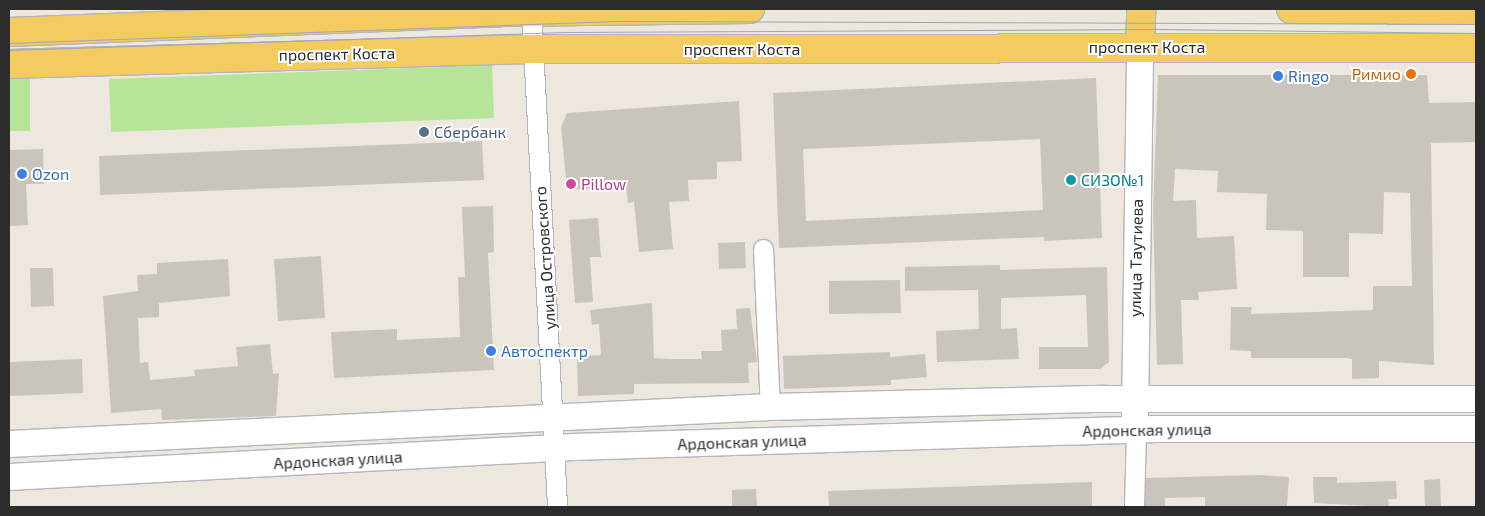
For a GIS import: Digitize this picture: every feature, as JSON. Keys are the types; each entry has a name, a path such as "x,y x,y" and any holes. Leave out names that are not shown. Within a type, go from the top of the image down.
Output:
{"main road":[{"path":"9,32 532,10 750,9"},
{"name":"улица Таутиева","path":"1136,431 1134,399 1141,9"},
{"path":"1290,9 1476,10"},
{"name":"проспект Коста","path":"9,64 532,49 1140,46 1476,48"},
{"name":"Ардонская улица","path":"9,444 770,407 1134,399 1476,398"},
{"name":"Ардонская улица","path":"9,477 557,448 1136,431 1476,429"}],"street":[{"name":"улица Островского","path":"532,10 532,49 556,418 557,507"},
{"path":"763,249 770,407"},
{"name":"улица Таутиева","path":"1134,507 1136,431"}],"green space":[{"path":"492,65 494,118 111,132 109,79"},
{"path":"9,74 30,74 30,131 9,131"}],"building":[{"path":"1158,75 1427,75 1429,103 1476,102 1476,142 1431,143 1434,365 1379,361 1379,378 1352,379 1352,359 1251,358 1251,351 1230,350 1231,307 1252,307 1251,314 1373,310 1373,286 1412,286 1410,193 1384,192 1383,234 1349,233 1349,277 1303,277 1303,231 1266,230 1267,194 1217,192 1218,171 1175,169 1173,201 1196,200 1197,238 1234,236 1237,289 1198,292 1199,300 1181,300 1183,364 1157,365 1153,211"},
{"name":"СИЗО№1","path":"1096,78 1102,238 1044,241 1044,237 779,248 773,93","holes":["1040,139 1043,210 806,221 803,149"]},
{"path":"739,101 742,161 717,162 717,179 688,180 689,201 669,202 673,249 639,252 634,202 628,203 626,186 567,190 561,127 567,113"},
{"path":"482,141 484,180 100,195 99,156"},
{"path":"43,149 44,184 26,184 28,225 9,226 9,150"},
{"path":"493,206 494,252 488,253 494,370 334,378 331,332 397,329 397,340 460,337 458,277 465,277 462,207"},
{"path":"598,218 601,257 590,257 593,302 575,303 569,220"},
{"path":"745,242 746,268 719,269 718,243"},
{"path":"321,256 325,318 278,321 274,259"},
{"path":"228,259 230,296 159,303 159,317 138,318 140,363 148,362 150,380 195,376 194,370 238,366 236,347 270,344 273,374 279,373 276,416 162,420 161,409 111,413 103,296 138,291 137,275 157,274 157,263"},
{"path":"1000,265 1000,270 1107,267 1109,362 1100,369 1039,369 1039,347 1088,347 1086,295 1001,298 1001,329 1017,328 1019,359 937,362 936,331 979,329 978,290 905,291 905,267"},
{"path":"30,268 53,268 54,306 31,307"},
{"path":"900,280 901,313 829,314 829,281"},
{"path":"652,303 654,358 669,359 702,359 701,351 722,351 721,330 737,329 736,309 750,308 757,362 748,363 749,383 634,384 634,394 578,396 577,356 601,355 599,324 592,325 590,310"},
{"path":"890,352 890,357 925,354 927,377 891,380 891,385 784,389 783,356"},
{"path":"82,359 83,393 9,396 9,362"},
{"path":"1259,475 1289,477 1287,506 1205,507 1205,497 1165,498 1165,507 1145,507 1146,478"},
{"path":"1313,477 1337,477 1337,483 1396,481 1397,499 1388,499 1389,507 1314,503"},
{"path":"1440,479 1441,507 1425,507 1424,480"},
{"path":"1092,482 1092,507 829,507 828,491"},
{"path":"756,489 757,507 732,507 732,490"}],"tram line":[{"path":"9,43 618,21 1476,24"},
{"path":"9,50 566,32 1157,29 1476,33"}],"place":[{"name":"Римио","path":"1411,74"},
{"name":"Ringo","path":"1278,76"},
{"name":"Сбербанк","path":"424,132"},
{"name":"Ozon","path":"22,174"},
{"name":"СИЗО№1","path":"1071,180"},
{"name":"Pillow","path":"571,184"},
{"name":"Автоспектр","path":"491,351"}]}
